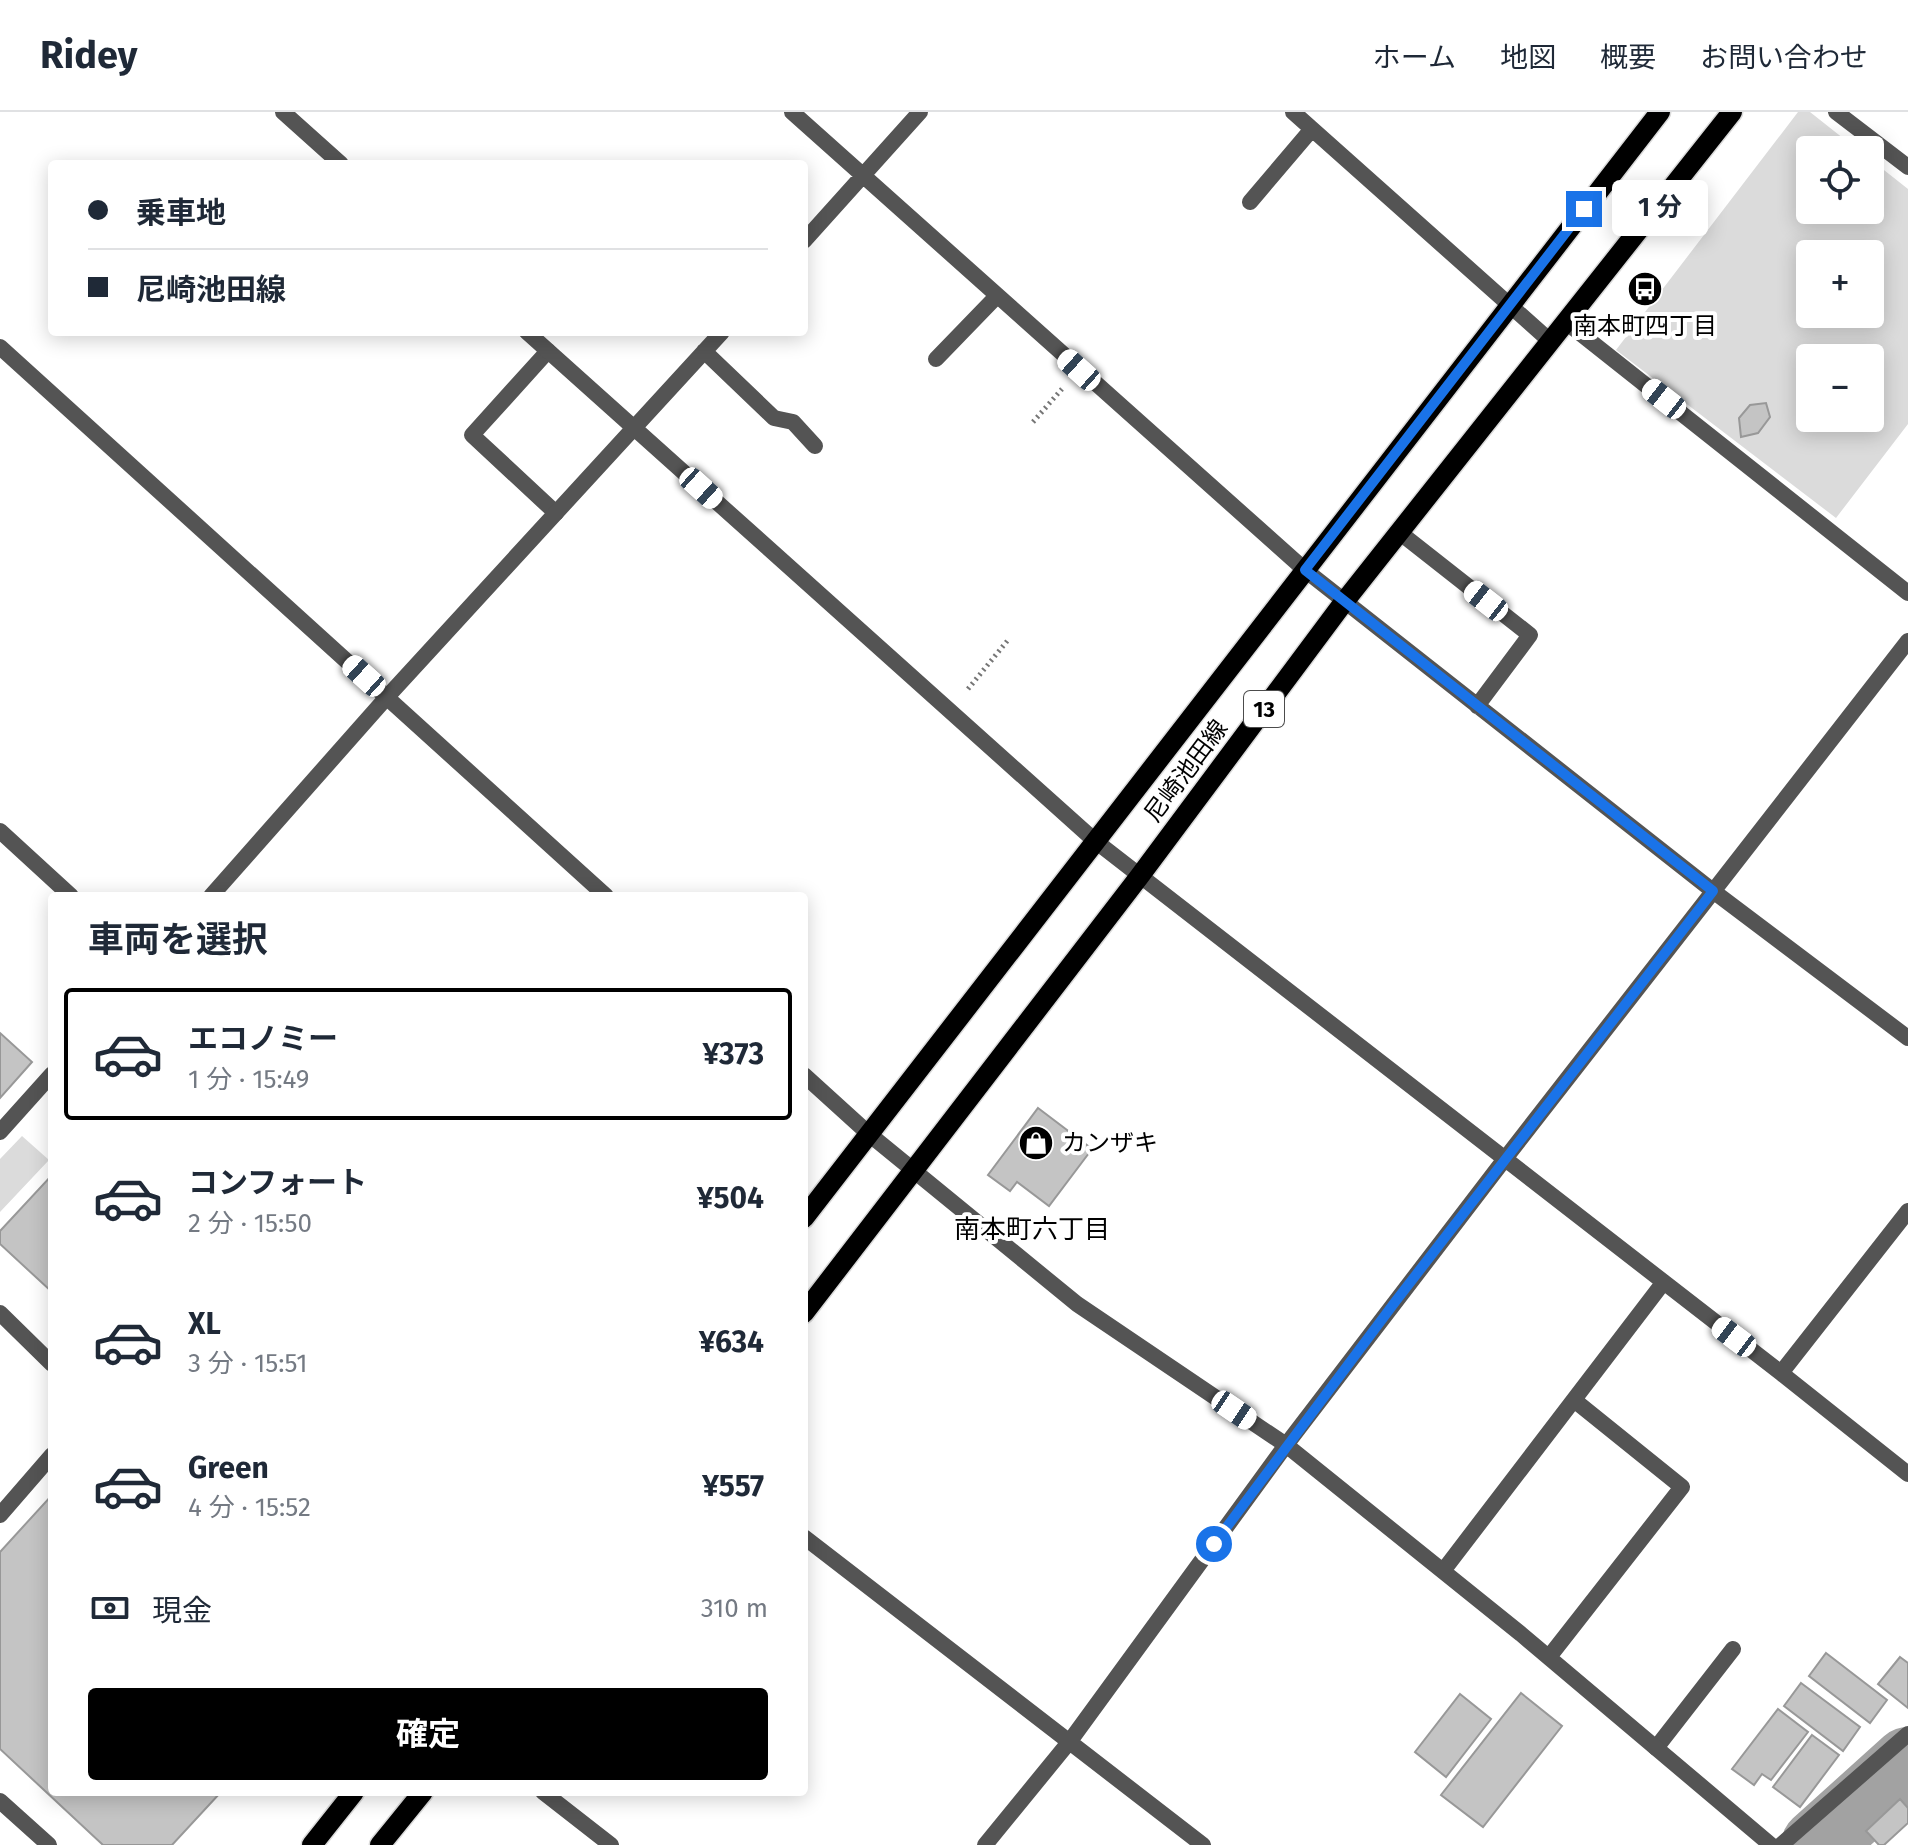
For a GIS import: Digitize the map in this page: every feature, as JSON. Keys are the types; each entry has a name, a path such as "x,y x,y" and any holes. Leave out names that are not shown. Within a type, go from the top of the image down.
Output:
{"main road":[{"name":"尼崎池田線","path":"808,1213 1660,112"},
{"name":"尼崎池田線","path":"808,1308 1139,877 1344,602 1732,112"},
{"path":"312,1845 351,1796"},
{"path":"380,1845 420,1796"}],"street":[{"path":"283,112 337,160"},
{"path":"792,112 1305,570 1713,891 1908,1038"},
{"path":"808,237 920,112"},
{"path":"1293,112 1550,341"},
{"path":"1836,112 1908,167"},
{"path":"1250,202 1312,129"},
{"path":"936,359 997,296"},
{"path":"1566,322 1908,593"},
{"path":"531,336 1094,840 1908,1474"},
{"path":"215,892 387,697 718,336"},
{"path":"0,347 602,892"},
{"path":"548,351 472,435 556,513"},
{"path":"704,351 774,418 793,422 815,446"},
{"path":"1399,532 1530,635 1477,706"},
{"path":"985,1845 1070,1741 1286,1445 1504,1160 1908,641"},
{"path":"0,831 67,892"},
{"path":"0,1132 48,1078"},
{"path":"808,1079 869,1134 1077,1304 1286,1445 1549,1657 1771,1845"},
{"path":"1781,1373 1908,1211"},
{"path":"1443,1571 1663,1283"},
{"path":"0,1313 48,1360"},
{"path":"1549,1657 1682,1487 1574,1400"},
{"path":"0,1515 48,1460"},
{"path":"808,1540 1203,1845"},
{"path":"1656,1748 1733,1649"},
{"path":"1781,1845 1908,1734"},
{"path":"548,1796 611,1845"},
{"path":"0,1801 49,1845"}],"path":[{"path":"1033,422 1079,370"},
{"path":"950,711 1008,640"}],"shaded area":[{"path":"1798,112 1810,112 1840,136 1796,136 1796,224 1884,224 1884,170 1908,189 1908,424 1836,518 1616,350"},
{"path":"22,1136 48,1161 0,1212 0,1159"}],"building":[{"path":"1766,403 1770,417 1758,433 1741,437 1739,418 1750,405"},
{"path":"0,1033 32,1062 0,1098"},
{"path":"1038,1108 1092,1149 1049,1206 1017,1182 1010,1191 988,1175"},
{"path":"48,1179 48,1288 0,1244 0,1231"},
{"path":"48,1499 48,1794 0,1749 0,1552"},
{"path":"1826,1653 1887,1700 1870,1723 1809,1676"},
{"path":"1900,1657 1908,1663 1908,1708 1878,1684"},
{"path":"1801,1683 1860,1727 1843,1751 1784,1706"},
{"path":"1521,1693 1562,1726 1483,1827 1441,1795"},
{"path":"1460,1694 1491,1719 1446,1777 1415,1752"},
{"path":"1778,1709 1808,1732 1771,1780 1762,1774 1754,1785 1732,1769"},
{"path":"1812,1735 1839,1755 1800,1807 1773,1787"},
{"path":"50,1796 217,1796 172,1845 103,1845"},
{"path":"1900,1799 1908,1808 1908,1823 1884,1845 1879,1845 1866,1831"}],"waterway":[{"path":"1817,1845 1908,1763"}],"place":[{"name":"南本町四丁目","path":"1645,289"},
{"name":"カンザキ","path":"1036,1143"}],"district":[{"name":"南本町六丁目","path":"1032,1229"}],"route":[{"path":"1214,1544 1395,1302 1713,891 1305,570 1584,209"}]}
